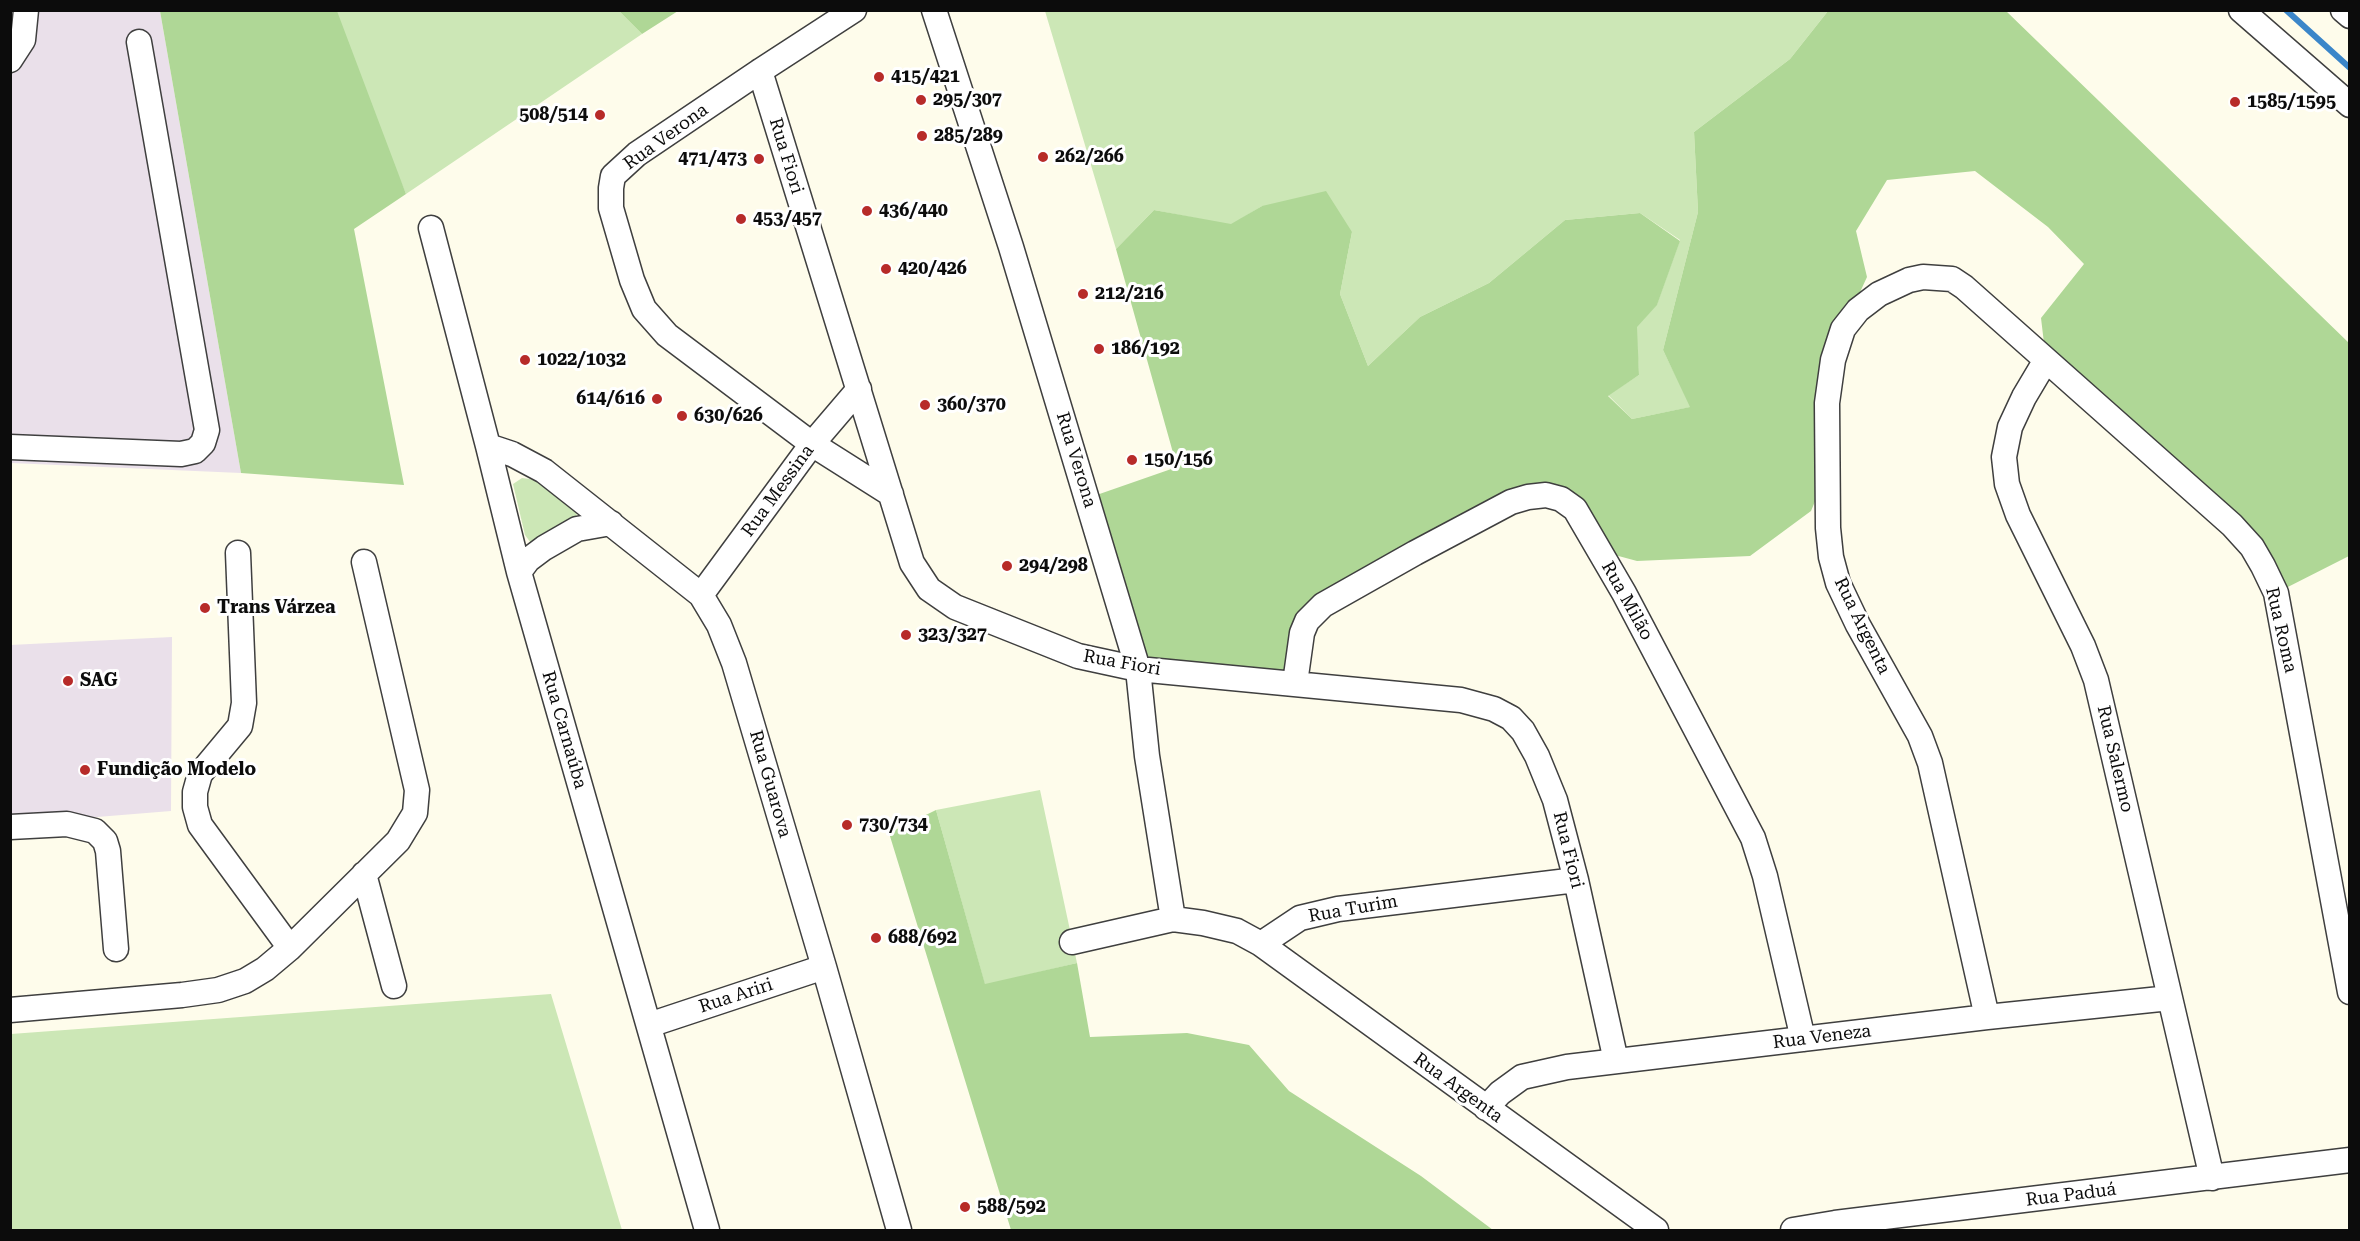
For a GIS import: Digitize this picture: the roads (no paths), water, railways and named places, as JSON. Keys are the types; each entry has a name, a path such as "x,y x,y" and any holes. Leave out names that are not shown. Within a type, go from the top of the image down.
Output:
{"street":[{"path":"10,60 23,40 26,10"},
{"name":"Rua Verona","path":"854,10 637,154 613,176 610,188 611,208 632,280 644,309 667,335 812,444 891,494"},
{"name":"Rua Verona","path":"934,10 1015,258 1138,669 1147,756 1173,919"},
{"path":"2241,10 2349,105"},
{"path":"2343,10 2349,16"},
{"path":"10,447 181,454 195,451 203,443 207,430 139,42"},
{"name":"Rua Fiori","path":"760,71 912,563 928,589 955,607 1078,656 1138,669 1461,700 1494,709 1510,718 1523,731 1537,756 1555,800 1576,880 1616,1060"},
{"name":"Rua Carnaúba","path":"431,228 519,572 707,1230"},
{"name":"Rua Argenta","path":"1964,287 1952,279 1940,277 1909,280 1879,294 1857,310 1843,329 1833,360 1827,403 1828,528 1831,557 1838,583 1858,625 1920,736 1930,763 1987,1017"},
{"name":"Rua Roma","path":"1964,287 2232,525 2252,547 2263,566 2276,593 2349,992"},
{"name":"Rua Salermo","path":"2046,360 2024,397 2010,427 2004,457 2007,484 2018,515 2083,646 2096,680 2212,1178"},
{"name":"Rua Messina","path":"701,595 812,444 859,389"},
{"name":"Rua Guarova","path":"488,446 512,454 544,471 701,595 719,625 734,663 899,1230"},
{"name":"Rua Milão","path":"1295,683 1302,633 1307,621 1323,605 1511,502 1546,495 1561,498 1575,509 1624,592 1753,838 1765,876 1803,1039"},
{"path":"519,572 528,560 544,548 577,529 611,524"},
{"path":"238,553 244,703 240,726 200,774 195,792 195,807 200,825 290,948"},
{"path":"10,1011 119,1002 218,990 245,981 265,969 290,948 398,841 415,813 417,790 364,562"},
{"path":"10,827 74,825 95,831 105,840 108,851 116,949"},
{"path":"364,874 394,987"},
{"name":"Rua Turim","path":"1262,944 1300,918 1338,909 1576,880"},
{"path":"1072,942 1173,919 1237,931 1262,944"},
{"name":"Rua Argenta","path":"1262,944 1656,1230"},
{"name":"Rua Ariri","path":"649,1025 824,967"},
{"name":"Rua Veneza","path":"1486,1108 1500,1093 1522,1077 1536,1072 1616,1060 2170,998"},
{"name":"Rua Paduá","path":"1793,1230 2349,1160"}],"waterway":[{"path":"2286,10 2350,68"}],"place":[{"name":"415/421","path":"879,77"},
{"name":"295/307","path":"921,100"},
{"name":"1585/1595","path":"2235,102"},
{"name":"508/514","path":"600,115"},
{"name":"285/289","path":"922,136"},
{"name":"262/266","path":"1043,157"},
{"name":"471/473","path":"759,159"},
{"name":"436/440","path":"867,211"},
{"name":"453/457","path":"741,219"},
{"name":"420/426","path":"886,269"},
{"name":"212/216","path":"1083,294"},
{"name":"186/192","path":"1099,349"},
{"name":"1022/1032","path":"525,360"},
{"name":"614/616","path":"657,399"},
{"name":"360/370","path":"925,405"},
{"name":"630/626","path":"682,416"},
{"name":"150/156","path":"1132,460"},
{"name":"294/298","path":"1007,566"},
{"name":"Trans Várzea","path":"205,608"},
{"name":"323/327","path":"906,635"},
{"name":"SAG","path":"68,681"},
{"name":"Fundição Modelo","path":"85,770"},
{"name":"730/734","path":"847,825"},
{"name":"688/692","path":"876,938"},
{"name":"588/592","path":"965,1207"}]}
